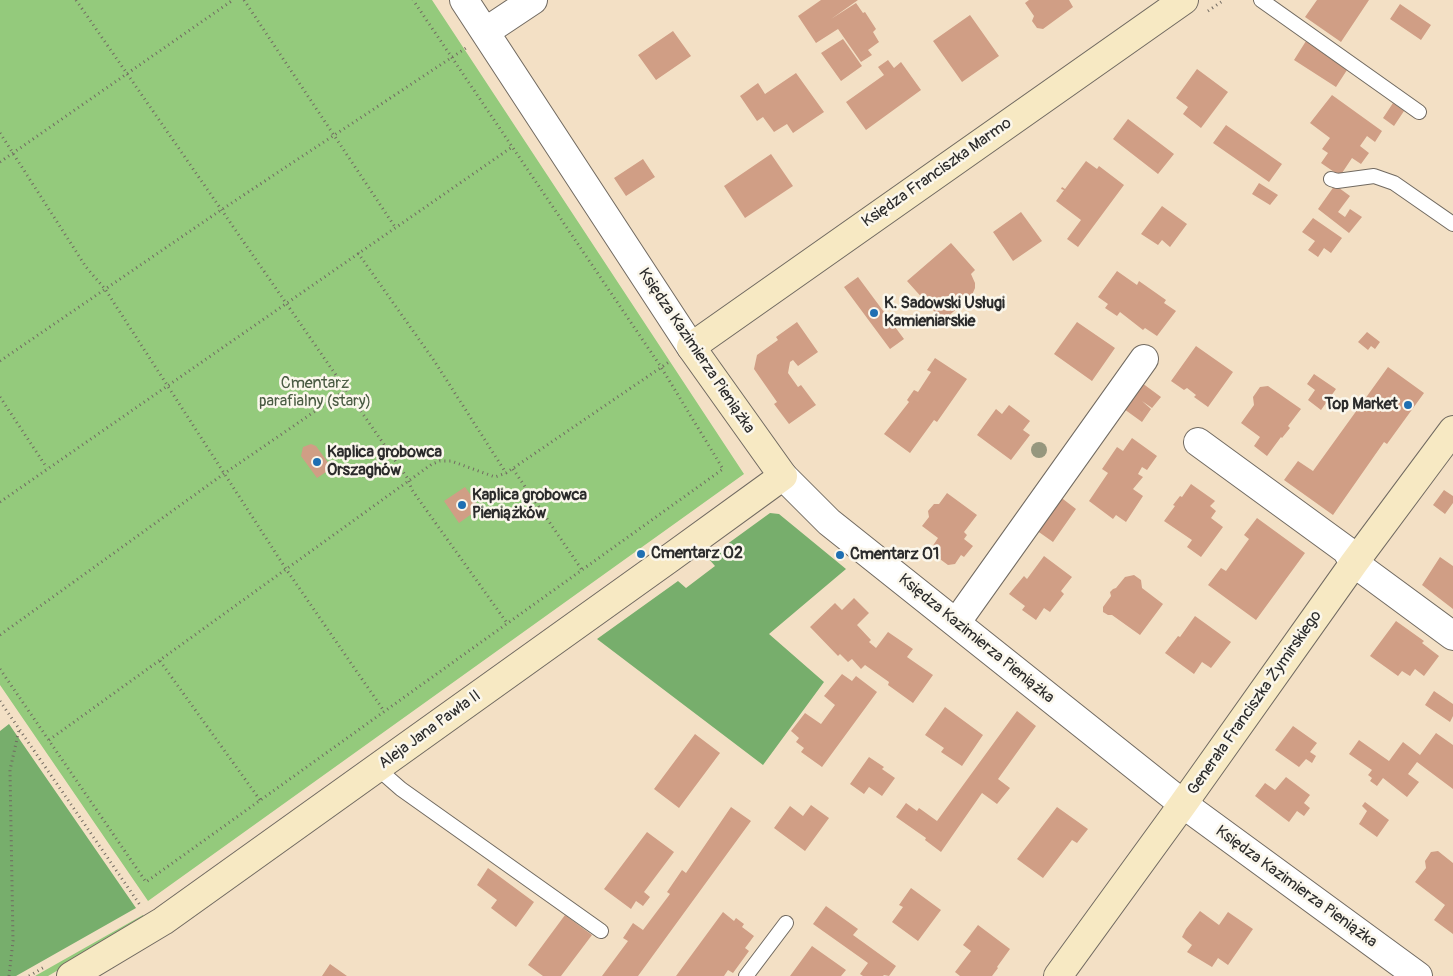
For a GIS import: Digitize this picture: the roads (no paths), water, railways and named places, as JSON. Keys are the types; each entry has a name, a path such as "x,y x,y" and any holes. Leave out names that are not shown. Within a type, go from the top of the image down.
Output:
{"street":[{"name":"Księdza Kazimierza Pieniążka","path":"464,0 478,39 680,354 783,476 828,522 1183,804 1418,976"},
{"path":"478,39 533,0"},
{"name":"Księdza Franciszka Marmo","path":"680,354 1184,0"},
{"path":"956,623 1144,359"},
{"name":"Generała Franciszka Żymirskiego","path":"1058,976 1354,563 1453,430"},
{"path":"1198,442 1346,550 1354,563 1453,636"},
{"name":"Aleja Jana Pawła II","path":"81,974 163,921 783,476"}],"lane":[{"path":"1260,0 1419,112"},
{"path":"1331,179 1337,181 1374,176 1394,183 1453,224"},
{"path":"377,768 401,789 601,931"},
{"path":"746,976 786,923"}],"place":[{"name":"K. Sadowski Usługi Kamieniarskie","path":"874,313"},
{"name":"Top Market","path":"1408,405"},
{"name":"Kaplica grobowca Orszaghów","path":"317,462"},
{"name":"Kaplica grobowca Pieniążków","path":"462,505"},
{"name":"Cmentarz 02","path":"641,554"},
{"name":"Cmentarz 01","path":"840,555"}],"park label":[{"name":"Cmentarz parafialny (stary)","path":"315,393"}]}
